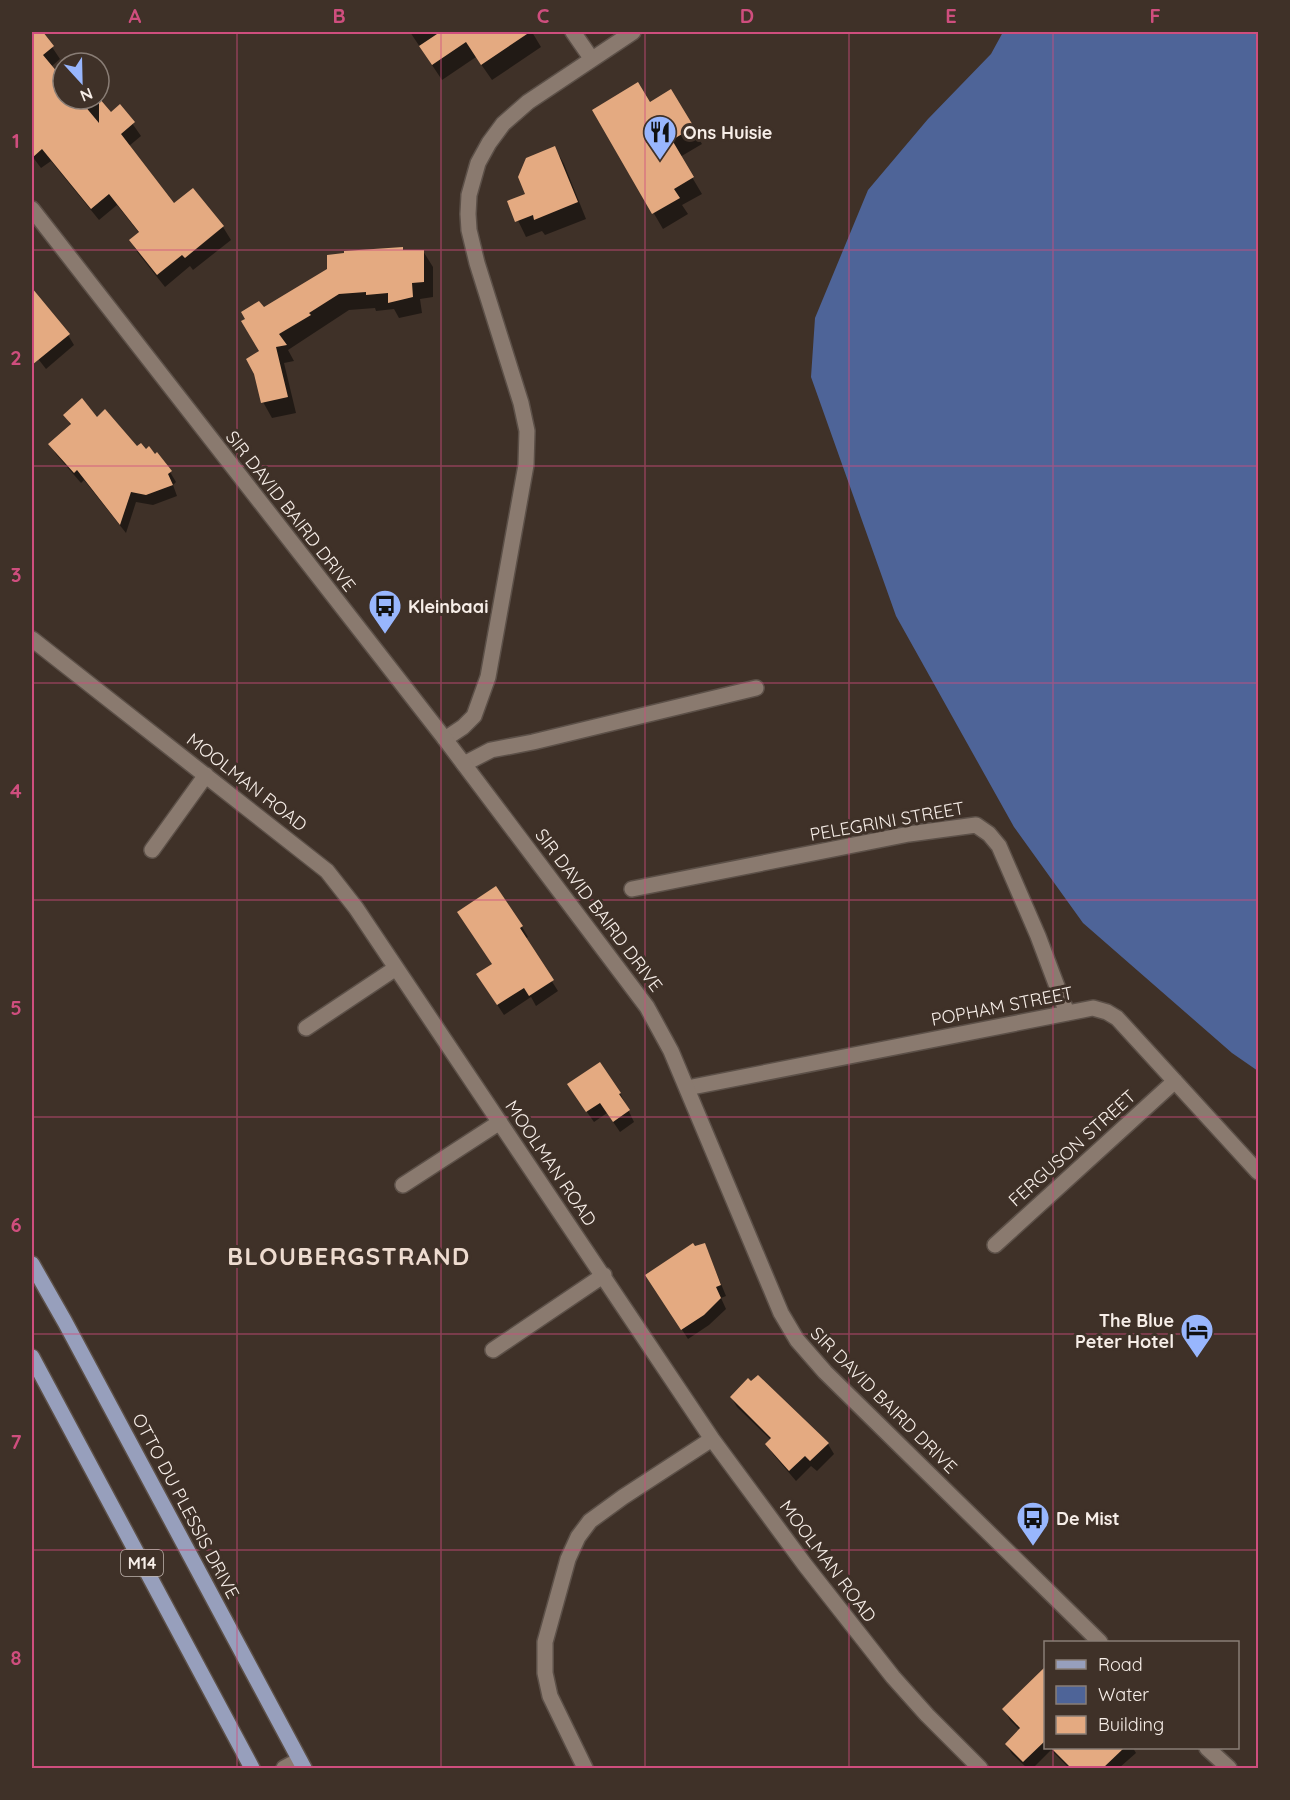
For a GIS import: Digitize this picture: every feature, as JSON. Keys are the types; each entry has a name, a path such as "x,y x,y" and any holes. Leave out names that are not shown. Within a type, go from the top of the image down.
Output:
{"main road":[{"name":"OTTO DU PLESSIS DRIVE","path":"32,1264 71,1332 301,1765"},
{"name":"M14","path":"32,1357 252,1768"}],"street":[{"path":"573,32 591,58"},
{"path":"445,739 463,728 474,716 488,677 526,465 527,431 521,403 477,263 469,230 469,195 478,163 503,124 528,102 633,32"},
{"name":"SIR DAVID BAIRD DRIVE","path":"32,209 445,739 589,927 647,1007 662,1031 781,1313 797,1340 825,1372 1099,1641"},
{"name":"MOOLMAN ROAD","path":"32,639 327,871 396,968 712,1439 805,1565 893,1677 980,1768"},
{"path":"464,764 502,747 533,742 756,688"},
{"path":"152,850 206,775"},
{"name":"PELEGRINI STREET","path":"632,889 909,834 976,825 989,834 999,846 1038,936 1067,1013"},
{"path":"306,1028 396,968"},
{"name":"POPHAM STREET","path":"687,1088 1093,1008 1117,1018 1258,1172"},
{"name":"FERGUSON STREET","path":"995,1245 1175,1081"},
{"path":"403,1185 500,1122"},
{"path":"493,1350 604,1275"},
{"path":"585,1768 550,1696 545,1673 545,1642 568,1559 578,1537 590,1521 712,1439"},
{"path":"1208,1749 1229,1768"},
{"path":"284,1768 301,1765"}],"water":[{"path":"1003,32 1258,32 1258,1071 1232,1053 1083,923 1014,827 896,616 811,377 815,318 868,190 928,119 991,54"}],"building":[{"path":"32,32 43,32 54,46 43,55 51,65 51,111 89,111 99,123 99,111 111,112 120,104 135,122 121,134 174,203 193,188 224,226 185,258 182,255 157,275 129,240 139,232 109,194 91,209 42,149 32,158"},
{"path":"440,32 530,32 481,65 466,42 432,65 419,46"},
{"path":"638,82 650,102 671,89 694,127 672,140 694,177 674,189 680,198 652,214 592,110"},
{"path":"555,146 578,202 534,220 533,215 515,222 507,201 525,194 518,177 526,158"},
{"path":"403,247 403,250 424,250 424,282 412,283 413,297 388,303 388,293 339,294 309,313 311,315 279,334 287,345 276,347 288,397 261,403 254,374 246,359 259,351 241,321 245,319 241,312 259,301 264,307 327,269 327,255 344,253 344,251"},
{"path":"32,288 70,334 32,365"},
{"path":"82,398 97,417 105,409 137,446 141,443 146,449 149,446 155,454 157,452 172,471 168,474 173,485 146,495 131,492 120,525 77,470 74,473 48,444 71,424 63,415"},
{"path":"496,886 523,926 520,928 554,980 529,996 524,988 497,1005 476,974 492,964 457,912"},
{"path":"600,1062 630,1110 613,1122 600,1103 586,1112 567,1084"},
{"path":"693,1243 695,1246 705,1243 721,1285 716,1287 721,1298 704,1315 681,1330 645,1275"},
{"path":"758,1375 829,1443 810,1461 805,1456 789,1471 765,1444 771,1438 730,1397 748,1378 751,1381"},
{"path":"1044,1668 1044,1742 1023,1762 1005,1744 1020,1728 1002,1709"},
{"path":"1052,1749 1123,1749 1103,1768 1071,1768"}],"place":[{"name":"Ons Huisie","path":"660,161"},
{"name":"Kleinbaai","path":"385,635"},
{"name":"The Blue Peter Hotel","path":"1197,1359"},
{"name":"De Mist","path":"1033,1547"}],"district":[{"name":"BLOUBERGSTRAND","path":"349,1256"}]}
